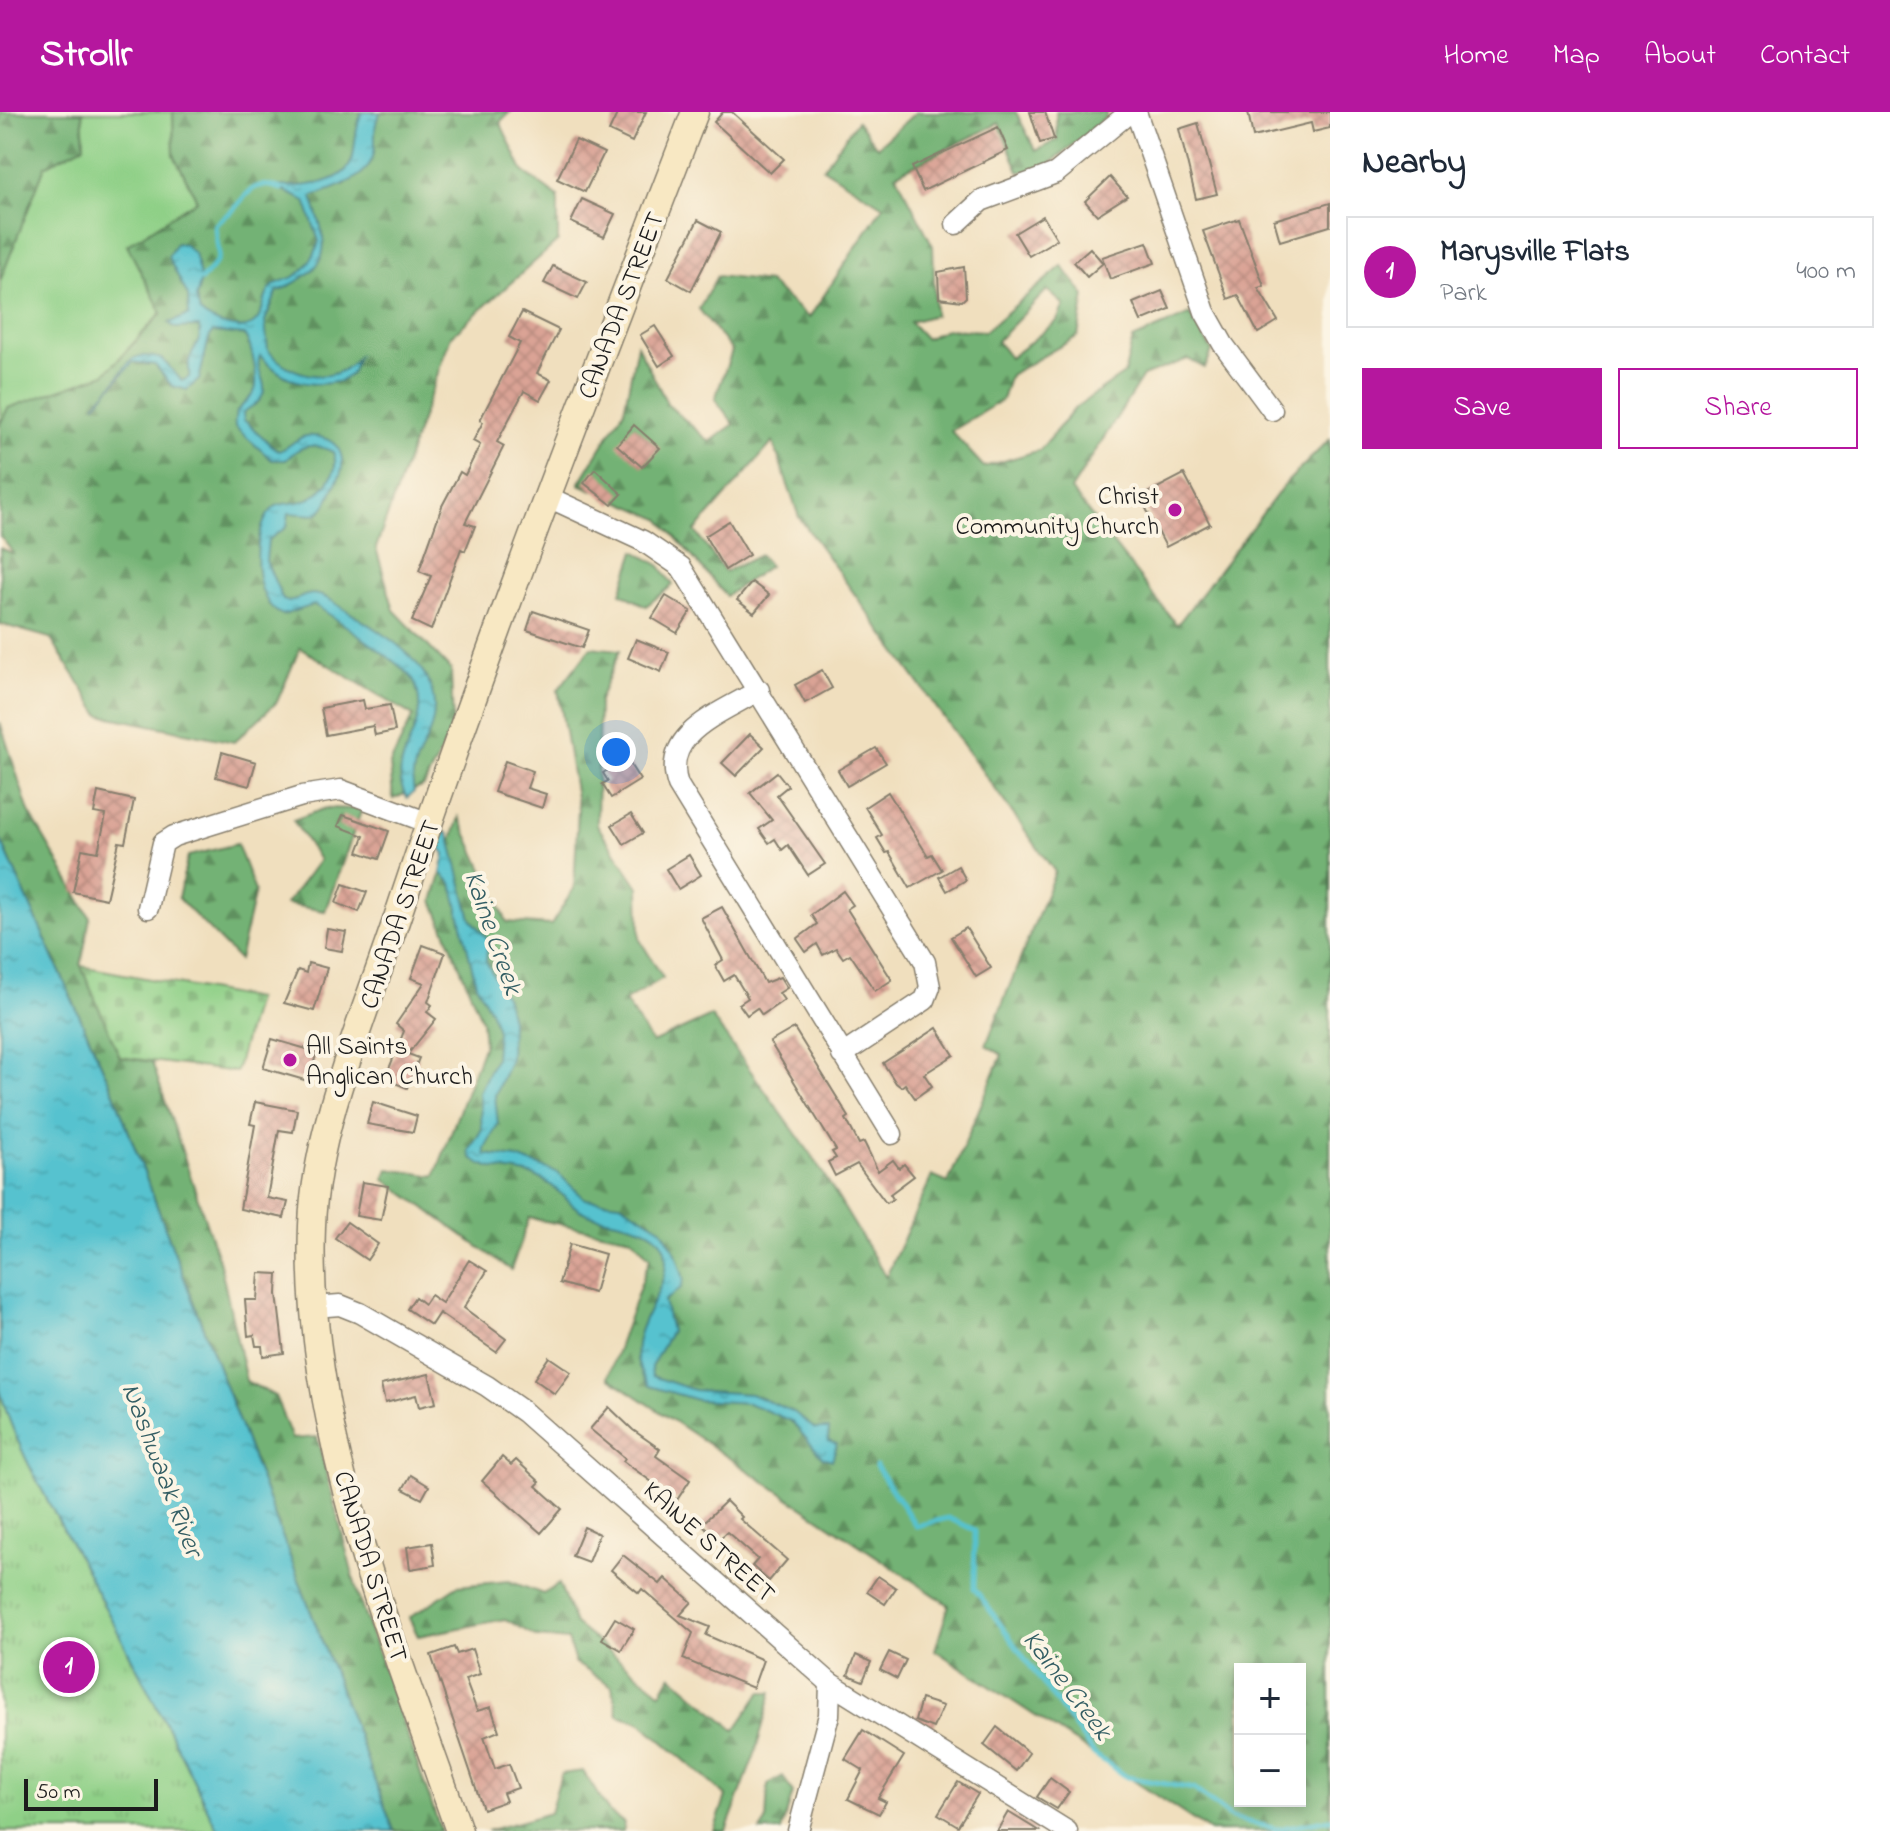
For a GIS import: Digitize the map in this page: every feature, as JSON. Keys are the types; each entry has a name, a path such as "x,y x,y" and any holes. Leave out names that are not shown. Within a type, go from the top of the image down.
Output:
{"main road":[{"name":"CANADA STREET","path":"459,1831 379,1599 346,1483 324,1385 314,1307 311,1224 332,1114 429,823 546,496 695,112"}],"street":[{"path":"956,224 981,201 1056,173 1133,112 1205,312 1223,344 1272,410"},
{"path":"546,496 643,541 681,567 759,690 929,974 930,987 916,1009 842,1055"},
{"path":"759,690 688,734 678,745 673,758 674,772 678,785 892,1134"},
{"path":"148,908 163,843 174,836 278,803 341,790 429,823"},
{"name":"KAINE STREET","path":"314,1307 340,1305 360,1313 508,1399 830,1683 1067,1831"},
{"path":"798,1831 829,1715 830,1683"}],"green space":[{"path":"0,112 82,112 84,146 45,166 0,281"},
{"path":"82,112 173,112 174,155 197,200 127,245 162,312 105,374 8,408 0,424 0,281 45,166 84,146"},
{"path":"173,112 510,112 500,122 523,171 558,197 558,241 451,336 376,548 394,610 451,670 453,727 424,786 393,799 390,764 413,716 300,648 277,702 234,742 100,715 50,638 0,624 0,548 14,554 0,536 0,424 8,408 105,374 162,313 127,245 197,200 174,155"},
{"path":"916,112 1016,112 1036,151 1057,140 1056,112 1106,112 1106,117 1045,168 1019,172 999,123 896,174 933,246 935,315 910,322 926,339 946,329 985,331 1062,266 1085,296 1078,336 1010,375 1002,400 951,431 984,467 1040,450 1076,407 1124,374 1133,339 1190,314 1212,351 1205,368 1188,359 1143,376 1071,490 1177,625 1285,484 1330,439 1330,1831 1210,1831 935,1650 949,1605 608,1377 650,1258 632,1238 529,1218 511,1270 384,1179 389,1169 435,1176 484,1044 482,1021 433,901 459,817 507,922 551,925 574,888 578,809 558,690 591,647 620,650 599,700 597,825 639,887 640,940 663,978 625,1001 652,1043 711,1016 815,1160 886,1277 932,1176 948,1183 1002,1055 986,1045 1055,872 799,517 773,442 695,531 725,572 760,555 769,566 726,596 660,519 579,484 624,410 637,345 668,405 710,442 734,424 715,399 732,351 699,309 717,276 768,282 809,318 883,206 823,168 857,121 877,147","holes":["1047,290 1064,305 1057,321 1010,358 997,341"]},
{"path":"635,551 660,566 673,585 646,606 621,593"},
{"path":"0,722 29,812 90,917 81,966 120,1057 152,1062 221,1267 246,1381 275,1396 292,1439 317,1437 359,1599 441,1831 394,1831 114,1093 0,838"},
{"path":"326,808 362,809 325,911 286,904 319,860 293,820"},
{"path":"237,844 255,891 239,960 178,898 188,856"},
{"path":"81,966 256,999 236,1072 120,1057"},
{"path":"0,1390 15,1434 35,1477 151,1695 218,1831 0,1831"},
{"path":"509,1581 543,1594 559,1584 575,1624 661,1693 671,1675 735,1730 761,1692 772,1692 755,1754 726,1831 714,1831 726,1796 640,1722 618,1715 612,1686 575,1663 568,1640 537,1637 505,1619 418,1636 409,1618 457,1586"},
{"path":"583,1771 609,1812 624,1823 622,1831 487,1831 550,1813 561,1774"},
{"path":"783,1776 793,1793 781,1831 760,1831 766,1822 768,1784"}],"water":[{"path":"362,112 381,112 376,123 369,165 354,179 312,197 322,231 322,255 309,274 277,292 265,321 268,350 288,367 301,372 327,375 339,372 359,354 351,374 341,381 317,384 287,377 260,356 263,395 243,413 244,420 278,451 302,437 312,436 331,441 340,453 342,468 325,506 314,515 289,513 287,527 268,540 266,561 283,600 289,602 313,594 329,599 404,650 430,684 434,705 431,728 415,767 414,792 407,798 401,783 401,769 419,713 419,697 413,680 383,653 314,605 283,615 272,608 265,596 257,564 261,530 267,516 276,506 304,501 321,490 330,479 335,459 333,452 308,446 286,460 272,460 235,427 238,410 252,395 256,385 252,353 244,335 213,332 199,380 187,390 172,386 155,365 133,362 95,405 129,362 138,357 162,359 182,381 189,377 189,361 200,332 199,327 175,328 169,323 189,315 188,296 168,257 176,243 184,244 194,253 201,280 196,298 200,312 228,326 245,327 257,320 272,287 303,269 319,241 305,201 274,186 320,183 342,174 353,156"},
{"path":"443,831 449,834 471,919 488,939 486,961 506,998 511,1020 510,1059 495,1095 498,1124 485,1154 517,1158 557,1172 585,1199 620,1203 661,1228 675,1251 684,1279 681,1288 664,1301 671,1331 651,1367 652,1376 694,1390 751,1394 794,1412 815,1429 829,1429 828,1441 837,1444 832,1460 822,1457 791,1421 748,1403 697,1400 649,1386 639,1369 636,1352 644,1321 664,1276 666,1260 663,1246 656,1236 631,1224 578,1209 541,1179 485,1166 471,1157 469,1151 482,1129 479,1092 495,1058 497,1031 476,984 452,883 441,873 445,854 438,844"},
{"name":"Nashwaak River","path":"0,838 114,1093 394,1831 218,1831 15,1434 0,1390"}],"building":[{"path":"618,112 646,112 632,142 609,131"},
{"path":"723,112 732,112 784,159 770,173 714,122"},
{"path":"1030,112 1045,112 1054,139 1040,143"},
{"path":"1248,112 1330,112 1330,128 1313,132 1311,123 1253,137"},
{"path":"1198,123 1217,194 1196,199 1179,129"},
{"path":"998,127 1008,150 923,191 912,167"},
{"path":"576,140 604,153 585,192 557,179"},
{"path":"1110,177 1127,196 1097,215 1085,201"},
{"path":"582,199 615,214 604,237 571,222"},
{"path":"1330,203 1330,226 1280,241 1274,220"},
{"path":"1043,216 1057,239 1029,256 1015,233"},
{"path":"1239,219 1264,286 1258,288 1278,321 1258,333 1238,295 1228,299 1203,231"},
{"path":"698,220 721,232 691,291 668,278"},
{"path":"1147,242 1155,263 1110,279 1102,257"},
{"path":"1090,248 1103,263 1087,277 1074,262"},
{"path":"553,266 587,282 578,299 544,283"},
{"path":"964,267 966,297 962,301 939,298 938,272"},
{"path":"1162,291 1170,309 1141,321 1133,303"},
{"path":"522,312 559,330 537,373 551,380 540,400 524,391 497,442 504,446 465,523 475,526 465,551 461,549 431,630 412,621 431,576 419,571 442,506 460,472 465,475 480,445 473,441 483,422 480,420 520,343 509,337"},
{"path":"655,326 674,356 659,366 640,335"},
{"path":"634,425 660,448 642,467 617,445"},
{"path":"595,469 622,494 612,505 584,483"},
{"name":"Christ Community Church","path":"1184,474 1210,524 1166,547 1140,497"},
{"path":"729,521 749,555 725,570 705,536"},
{"path":"752,582 769,595 754,613 737,600"},
{"path":"666,596 691,611 677,633 652,618"},
{"path":"533,611 589,630 582,648 527,630"},
{"path":"636,639 669,652 661,672 628,658"},
{"path":"822,670 832,688 805,703 795,685"},
{"path":"363,700 365,709 390,705 395,731 375,735 373,726 326,735 321,708"},
{"path":"750,734 764,747 736,776 722,763"},
{"path":"876,748 886,763 847,786 838,770"},
{"path":"222,752 256,762 249,786 216,777"},
{"path":"626,758 640,780 611,798 602,784 608,781 603,773"},
{"path":"505,761 533,771 527,788 546,794 542,808 494,792"},
{"path":"777,772 788,786 777,795 825,864 808,875 788,845 782,850 775,839 769,843 759,829 772,820 750,793"},
{"path":"98,792 134,800 125,843 119,842 106,899 73,892 82,849 98,852 106,815 94,813"},
{"path":"888,792 928,856 932,854 942,870 910,888 877,838 882,835 865,807"},
{"path":"631,814 643,833 624,844 612,825"},
{"path":"343,815 389,831 379,859 358,852 364,836 338,826"},
{"path":"689,855 701,875 678,889 666,869"},
{"path":"958,866 966,880 947,891 939,877"},
{"path":"343,884 367,892 359,912 336,903"},
{"path":"843,891 853,905 847,909 892,980 875,991 850,954 843,958 836,948 823,955 817,944 806,952 797,939 817,924 811,915"},
{"path":"722,907 765,983 780,977 787,988 779,993 784,1000 762,1015 757,1008 747,1015 739,1004 748,998 734,975 724,981 715,965 723,960 701,918"},
{"path":"966,928 991,968 976,977 951,937"},
{"path":"327,929 346,932 342,951 324,948"},
{"path":"423,945 445,953 428,1002 432,1005 427,1012 436,1019 408,1054 419,1058 407,1088 385,1079 404,1031 396,1024 424,983 411,978"},
{"path":"308,963 327,968 314,1011 284,1003 298,970 306,973"},
{"path":"794,1028 849,1117 846,1119 859,1144 864,1142 878,1171 893,1160 899,1168 904,1164 914,1176 890,1194 893,1199 886,1203 857,1164 835,1176 828,1162 836,1158 832,1152 836,1150 770,1042"},
{"path":"937,1028 954,1055 924,1074 932,1086 915,1098 905,1084 901,1087 896,1083 883,1063"},
{"name":"All Saints Anglican Church","path":"272,1039 317,1052 308,1081 263,1068"},
{"path":"255,1102 297,1110 293,1132 279,1130 267,1198 288,1202 284,1218 240,1209 255,1125 250,1124"},
{"path":"373,1102 417,1116 413,1132 367,1124"},
{"path":"362,1182 388,1186 381,1220 356,1216"},
{"path":"347,1222 378,1244 367,1260 335,1238"},
{"path":"570,1244 605,1254 594,1293 559,1283"},
{"path":"469,1260 487,1271 464,1308 506,1339 496,1352 439,1313 431,1325 407,1309 415,1297 424,1304 430,1295 442,1303"},
{"path":"259,1273 278,1274 277,1294 284,1353 263,1356 262,1346 256,1346 254,1335 248,1336 245,1300 257,1300"},
{"path":"549,1357 571,1372 555,1394 534,1379"},
{"path":"429,1374 436,1403 419,1407 416,1395 385,1403 381,1385"},
{"path":"609,1407 633,1430 660,1449 656,1456 690,1480 677,1500 623,1461 625,1458 590,1429"},
{"path":"502,1457 511,1465 516,1460 540,1482 536,1486 562,1509 541,1533 482,1481"},
{"path":"411,1475 429,1486 422,1499 403,1489"},
{"path":"726,1501 742,1517 740,1519 787,1560 769,1581 752,1566 758,1559 727,1532 718,1540 702,1524"},
{"path":"584,1527 599,1534 588,1562 572,1556"},
{"path":"432,1543 435,1565 410,1569 407,1547"},
{"path":"623,1555 660,1584 665,1578 692,1602 680,1615 710,1627 706,1635 763,1660 753,1688 683,1659 693,1633 642,1589 639,1593 611,1570"},
{"path":"878,1576 896,1588 885,1604 867,1592"},
{"path":"615,1618 634,1629 621,1650 602,1639"},
{"path":"454,1647 457,1654 472,1649 480,1674 465,1679 477,1711 491,1707 499,1731 484,1737 495,1769 509,1764 518,1788 503,1793 506,1801 483,1809 431,1655"},
{"path":"889,1652 906,1660 897,1679 880,1670"},
{"path":"856,1655 871,1662 863,1681 848,1675"},
{"path":"921,1699 943,1706 933,1728 915,1721"},
{"path":"997,1727 1029,1753 1016,1771 984,1745"},
{"path":"863,1730 904,1756 878,1798 886,1802 879,1814 848,1799 863,1770 845,1759"},
{"path":"1050,1778 1069,1792 1057,1809 1037,1797"},
{"path":"958,1782 978,1794 958,1826 938,1814"},
{"path":"1008,1812 1039,1831 997,1831"}],"waterway":[{"path":"201,280 217,260 217,223 253,188 265,185 281,189"},
{"name":"Kaine Creek","path":"876,1466 916,1526 948,1518 975,1530 974,1588 1094,1754 1127,1777 1194,1789 1232,1818 1277,1829 1330,1819"}],"place":[{"name":"Christ Community Church","path":"1175,510"},
{"name":"All Saints Anglican Church","path":"290,1060"},
{"name":"Marysville Flats","path":"69,1667"}]}
